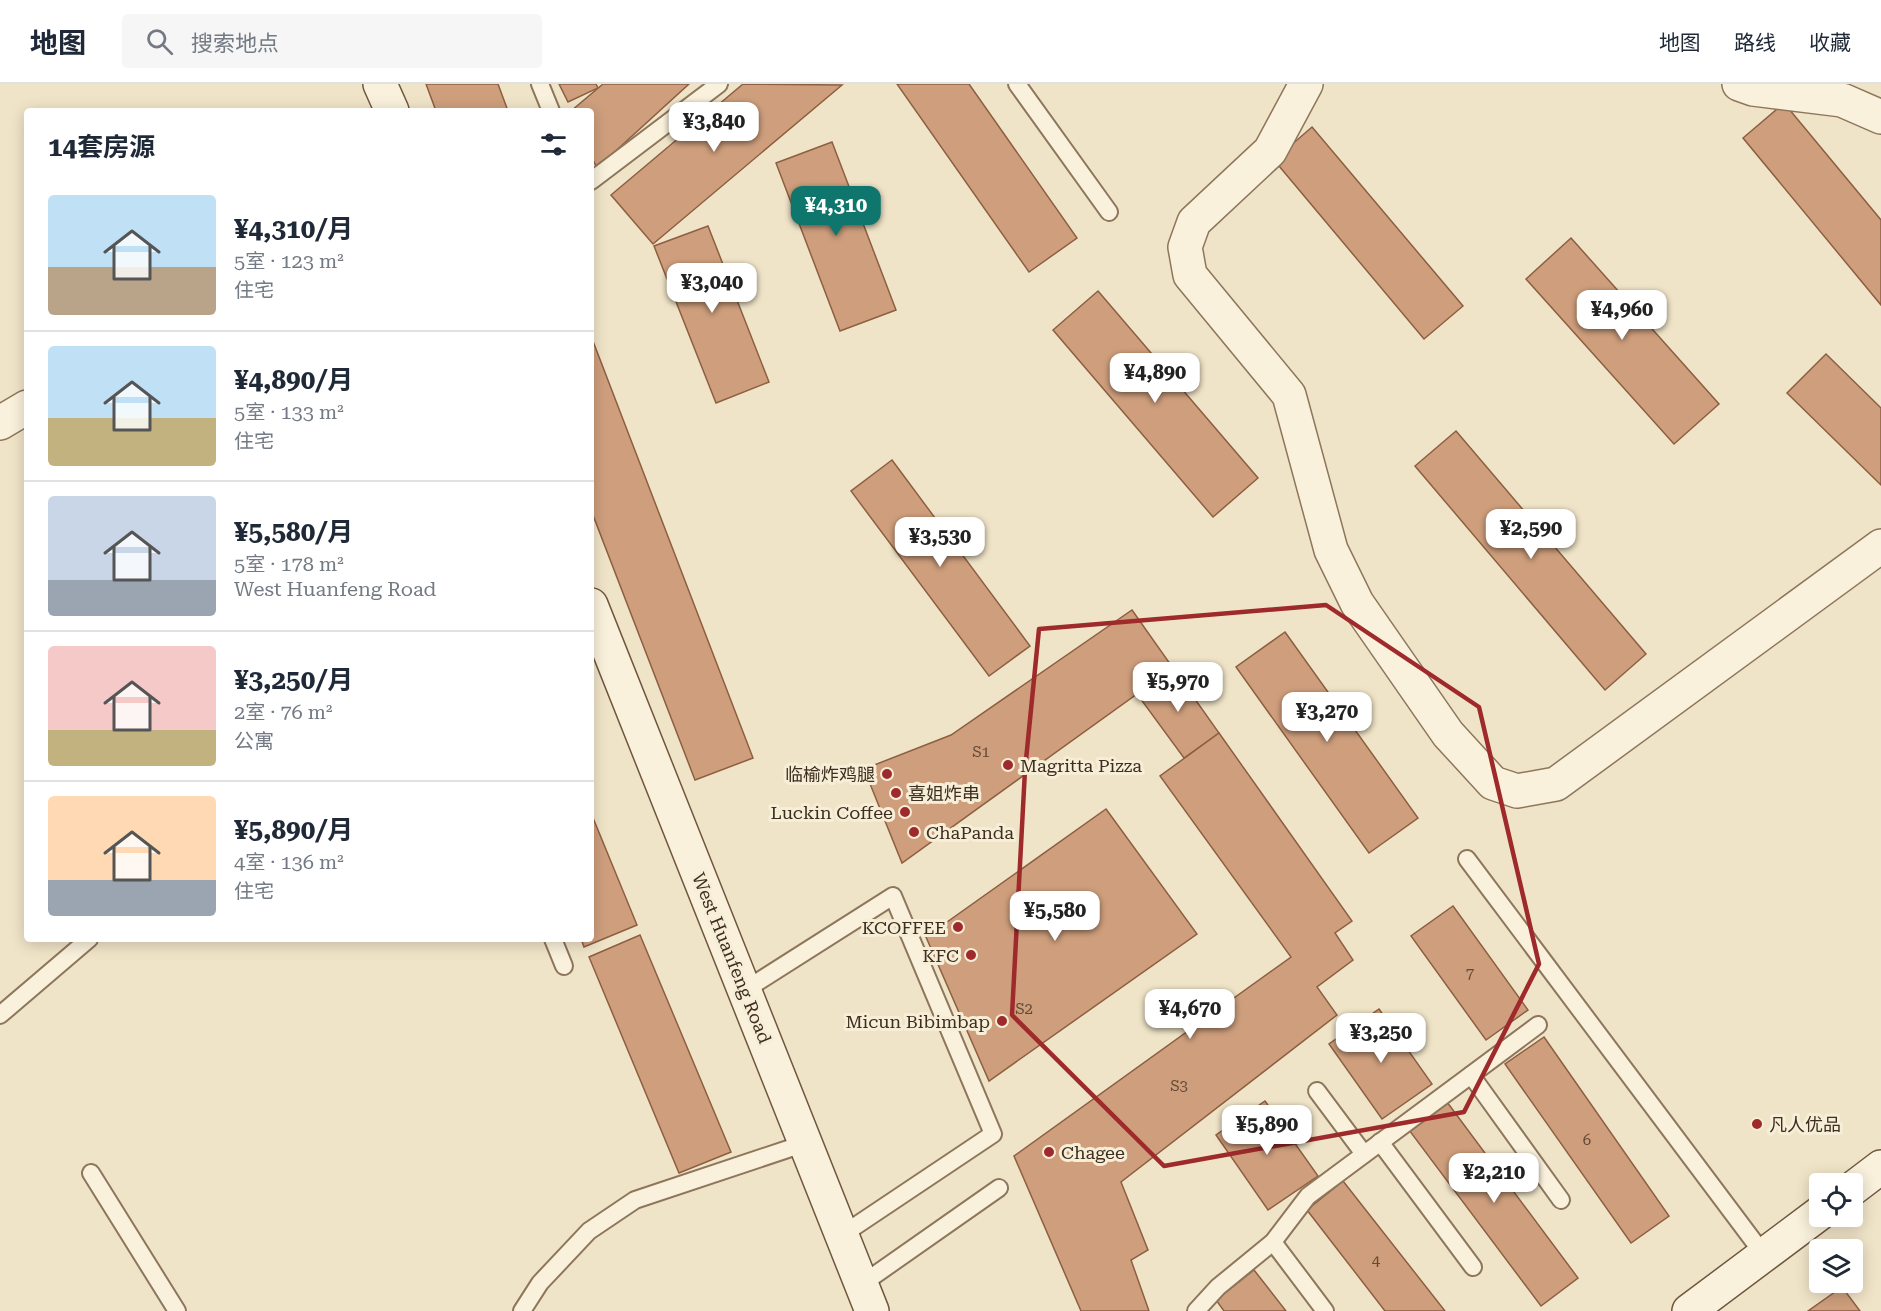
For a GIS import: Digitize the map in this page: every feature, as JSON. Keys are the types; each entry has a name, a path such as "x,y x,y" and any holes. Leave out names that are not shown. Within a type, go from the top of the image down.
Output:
{"street":[{"path":"380,84 391,108"},
{"path":"1306,84 1270,151 1194,222 1185,247 1190,275 1289,394 1302,434 1331,550 1357,603 1448,734 1493,783 1517,791 1556,784 1881,546"},
{"path":"1739,84 1753,89 1844,92 1881,117"},
{"path":"0,423 24,409"},
{"name":"West Huanfeng Road","path":"594,617 867,1298"},
{"path":"1863,1181 1881,1167"},
{"path":"1689,1311 1809,1221"}],"lane":[{"path":"540,84 550,108"},
{"path":"594,179 719,84"},
{"path":"1017,84 1109,212"},
{"path":"1467,859 1764,1255"},
{"path":"745,990 893,896 993,1134 842,1235"},
{"path":"0,1015 85,942"},
{"path":"554,942 564,966"},
{"path":"1196,1311 1218,1287 1273,1242 1308,1196 1538,1025"},
{"path":"1471,1075 1561,1200"},
{"path":"1317,1091 1364,1154"},
{"path":"1380,1142 1473,1267"},
{"path":"522,1311 540,1283 589,1231 635,1200 806,1143"},
{"path":"92,1173 177,1311"},
{"path":"867,1298 999,1188"},
{"path":"1273,1242 1325,1311"}],"highlighted area":[{"path":"1326,605 1479,707 1539,964 1464,1112 1164,1166 1012,1015 1025,770 1039,629"}],"building":[{"path":"426,84 498,84 507,108 435,108"},
{"path":"559,84 596,84 598,88 568,102"},
{"path":"603,84 689,84 597,168 594,162 594,108 575,108"},
{"path":"743,84 842,85 653,244 611,195"},
{"path":"897,84 969,84 1077,238 1029,272"},
{"path":"1784,103 1881,220 1881,305 1743,138"},
{"path":"1312,127 1463,306 1424,339 1274,160"},
{"path":"832,142 896,310 840,331 776,163"},
{"path":"708,226 769,382 716,403 654,246"},
{"path":"1571,238 1719,404 1674,444 1526,279"},
{"path":"1098,291 1258,478 1213,517 1053,330"},
{"path":"594,344 753,758 695,780 594,518"},
{"path":"1826,354 1881,408 1881,485 1787,393"},
{"path":"1456,431 1646,654 1605,690 1415,466"},
{"path":"892,460 1030,646 989,676 851,491"},
{"path":"1132,610 1173,668 902,863 864,769 951,735"},
{"path":"1285,632 1418,818 1369,853 1236,667"},
{"path":"1173,668 1219,733 1184,758 1137,694"},
{"path":"1219,733 1352,921 1335,933 1353,960 1317,987 1337,1015 1121,1182 1148,1250 1131,1260 1149,1311 1081,1311 1014,1156 1291,957 1160,776"},
{"path":"1106,809 1197,934 989,1081 926,937"},
{"path":"594,820 637,925 584,947 582,942 594,942"},
{"path":"1453,906 1528,1010 1486,1040 1411,936"},
{"path":"640,935 731,1152 679,1173 589,957"},
{"path":"1379,1009 1432,1084 1382,1119 1329,1044"},
{"path":"1544,1037 1669,1216 1631,1243 1505,1064"},
{"path":"1265,1101 1318,1176 1268,1210 1216,1135"},
{"path":"1447,1102 1578,1278 1541,1306 1409,1130"},
{"path":"1343,1181 1445,1311 1385,1311 1307,1210"},
{"path":"1254,1270 1286,1311 1224,1311 1216,1300"},
{"path":"1834,1293 1846,1293 1860,1311 1808,1311"}],"place":[{"name":"Magritta Pizza","path":"1008,765"},
{"name":"临榆炸鸡腿","path":"887,774"},
{"name":"喜姐炸串","path":"896,793"},
{"name":"Luckin Coffee","path":"905,812"},
{"name":"ChaPanda","path":"914,832"},
{"name":"KCOFFEE","path":"958,927"},
{"name":"KFC","path":"971,955"},
{"name":"Micun Bibimbap","path":"1002,1021"},
{"name":"凡人优品","path":"1757,1124"},
{"name":"Chagee","path":"1049,1152"}]}
